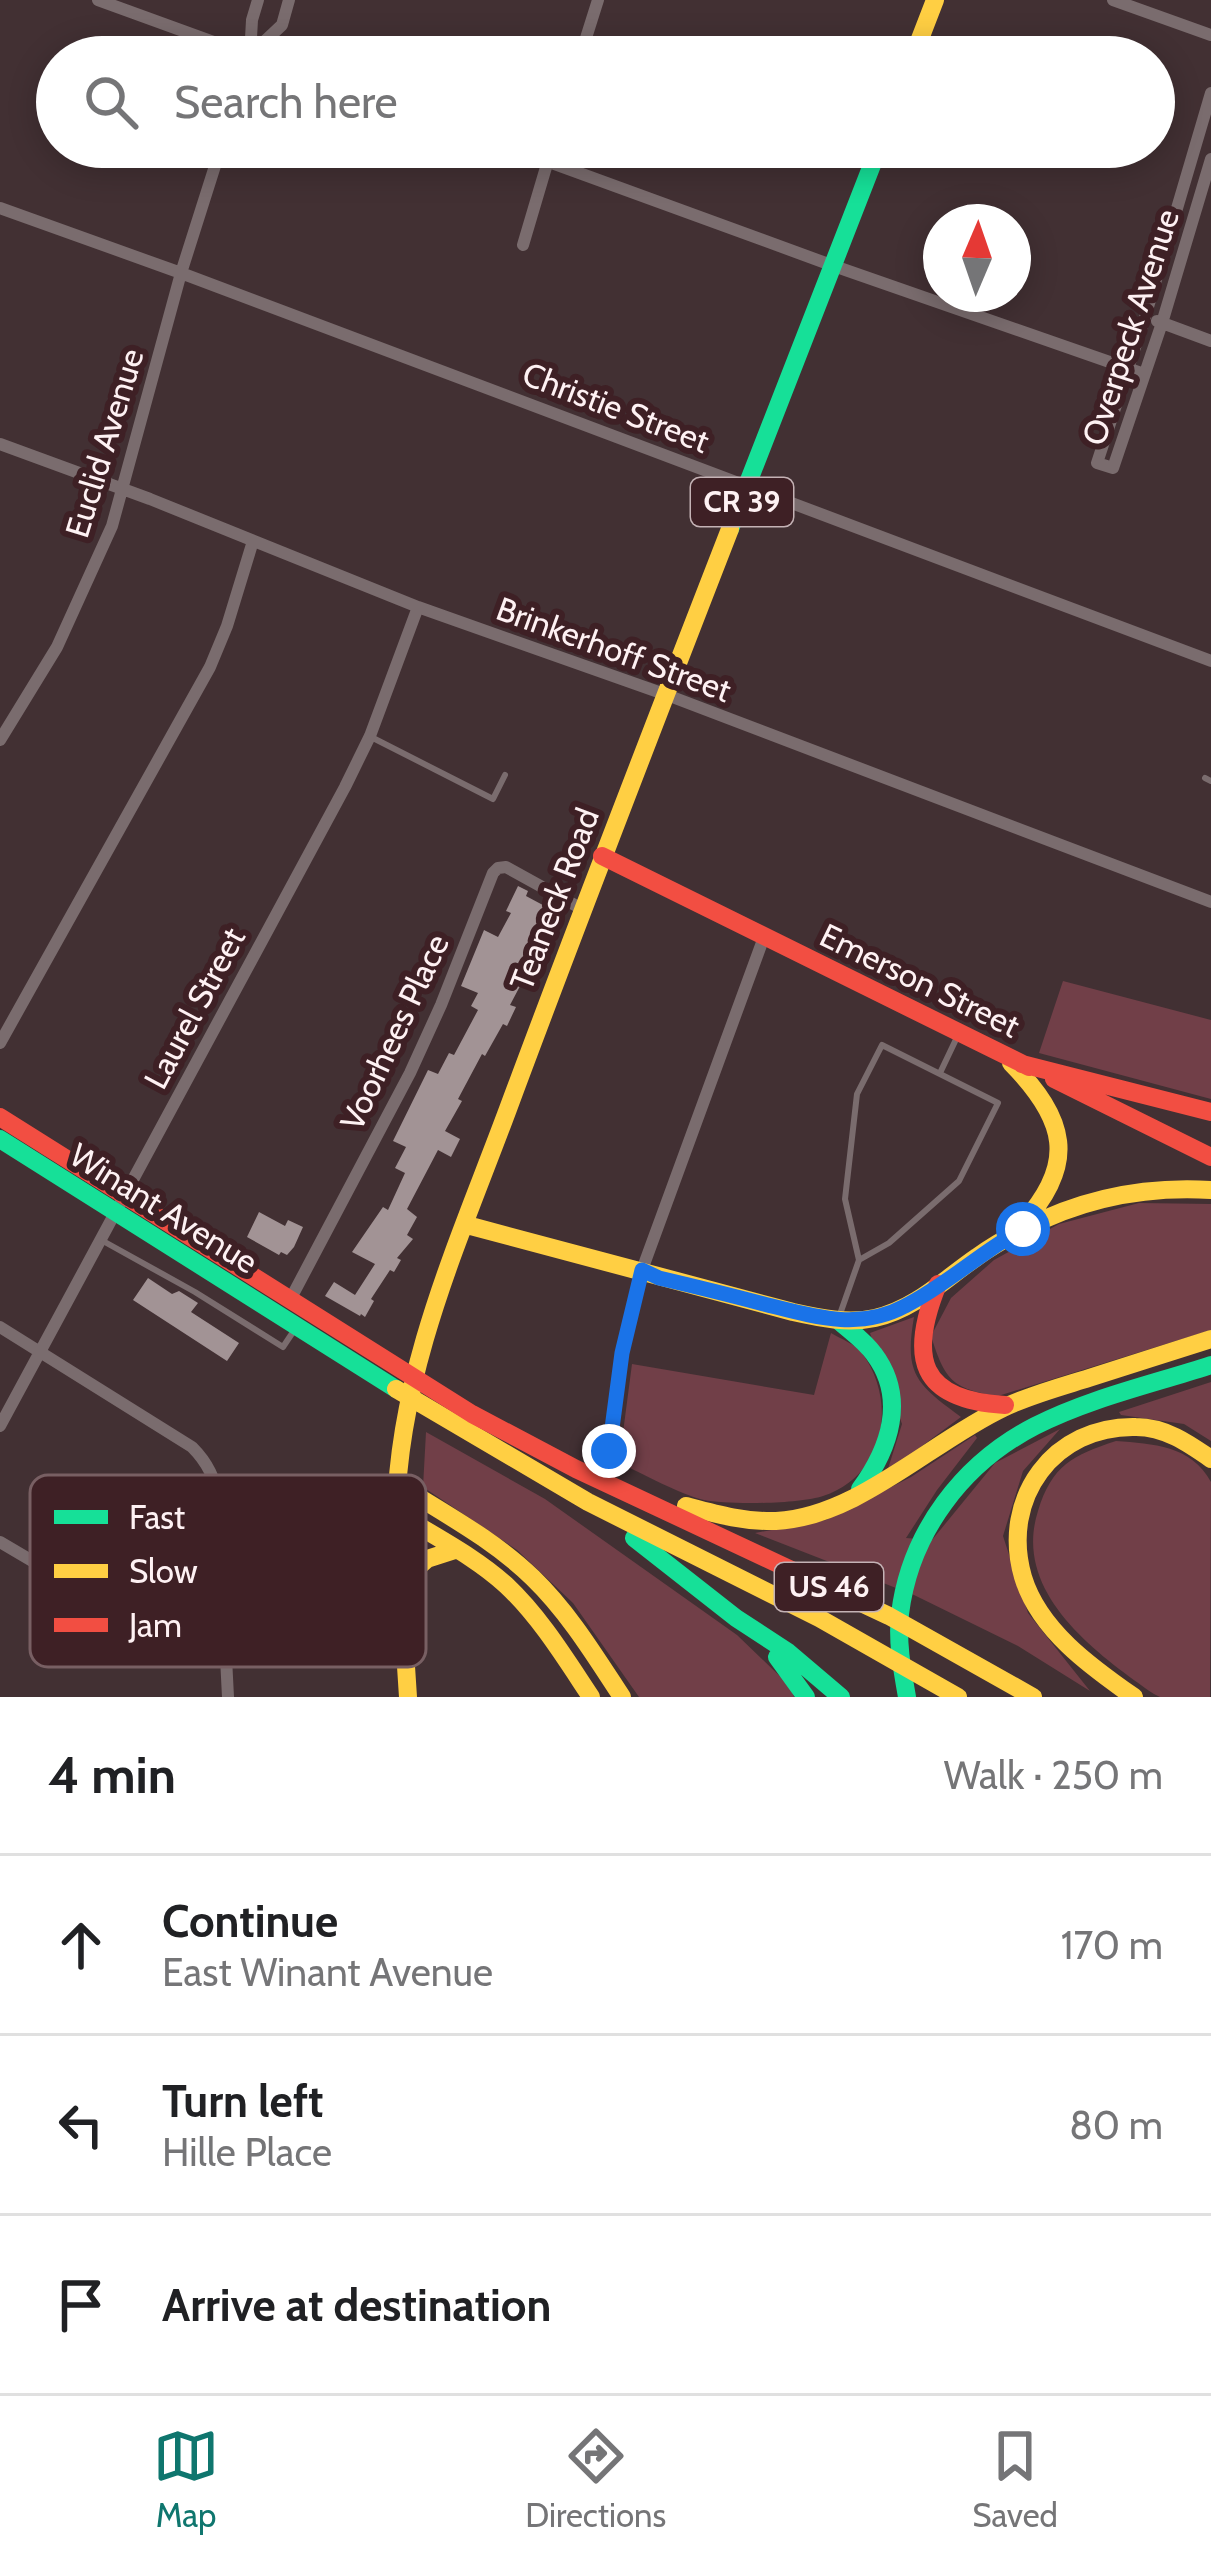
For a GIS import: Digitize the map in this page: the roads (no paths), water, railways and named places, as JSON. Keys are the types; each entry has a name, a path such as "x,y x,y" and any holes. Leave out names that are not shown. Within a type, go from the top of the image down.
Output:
{"main road":[{"path":"921,36 934,0"},
{"name":"Teaneck Road","path":"397,1475 408,1389 428,1328 602,856 871,168"},
{"name":"Emerson Street","path":"602,856 1211,1156"},
{"path":"467,1225 659,1278 838,1320 890,1313 912,1303 1029,1218 1051,1184 1059,1151 1056,1123 1022,1072 995,1051"},
{"path":"1022,1064 1211,1112"},
{"name":"Winant Avenue","path":"0,1117 177,1252 296,1328"},
{"name":"Winant Avenue","path":"0,1139 290,1301"},
{"path":"994,1245 1043,1219 1102,1198 1162,1188 1211,1190"},
{"path":"938,1284 922,1325 921,1348 927,1368 942,1388 960,1399 1008,1405"},
{"name":"US 46","path":"290,1301 396,1379"},
{"path":"838,1320 874,1354 893,1400 886,1449 850,1500"},
{"name":"US 46","path":"296,1328 396,1379 588,1502 819,1618 958,1697"},
{"path":"619,1490 728,1520 795,1518 850,1500 1008,1405 1211,1339"},
{"path":"908,1697 898,1655 899,1609 911,1563 940,1508 981,1462 1035,1426 1211,1365"},
{"name":"US 46","path":"426,1397 877,1610 1033,1697"},
{"path":"1134,1697 1061,1636 1033,1598 1018,1553 1022,1504 1044,1463 1096,1430 1161,1429 1186,1439 1211,1459"},
{"path":"588,1502 842,1697"},
{"path":"426,1503 536,1581 622,1697"},
{"path":"426,1532 489,1572 519,1599 591,1697"},
{"path":"426,1560 455,1550"},
{"path":"736,1618 790,1672 806,1697"},
{"name":"Teaneck Road","path":"405,1667 407,1697"}],"street":[{"path":"98,0 197,36"},
{"path":"252,36 258,0"},
{"path":"271,36 282,25 289,0"},
{"path":"587,36 598,0"},
{"path":"1113,0 1211,35"},
{"name":"Overpeck Avenue","path":"1211,93 1096,463 1113,468 1211,158"},
{"path":"1194,151 1211,158"},
{"name":"Euclid Avenue","path":"0,740 57,646 112,526 214,168"},
{"path":"523,245 545,168"},
{"path":"585,168 834,266 1144,374"},
{"name":"Christie Street","path":"0,208 1211,661"},
{"path":"1145,317 1211,341"},
{"name":"Brinkerhoff Street","path":"0,444 418,608 667,695 1211,902"},
{"path":"0,1043 210,667 253,541"},
{"name":"Laurel Street","path":"0,1426 370,736 418,608"},
{"path":"0,710 13,718"},
{"name":"Voorhees Place","path":"290,1301 410,1073 493,873 506,867 582,909"},
{"path":"609,1451 622,1353 642,1270 764,937"},
{"path":"0,1327 191,1447 211,1475"},
{"path":"0,1542 30,1560"},
{"path":"226,1667 228,1697"}],"lane":[{"path":"370,736 493,799 505,775"},
{"path":"940,1073 959,1032"},
{"path":"838,1320 859,1260 845,1199 857,1094 882,1045 998,1103 959,1181 889,1243 859,1260"},
{"path":"100,1239 284,1347 296,1328"},
{"path":"164,1274 177,1252"},
{"path":"195,1292 207,1271"}]}
